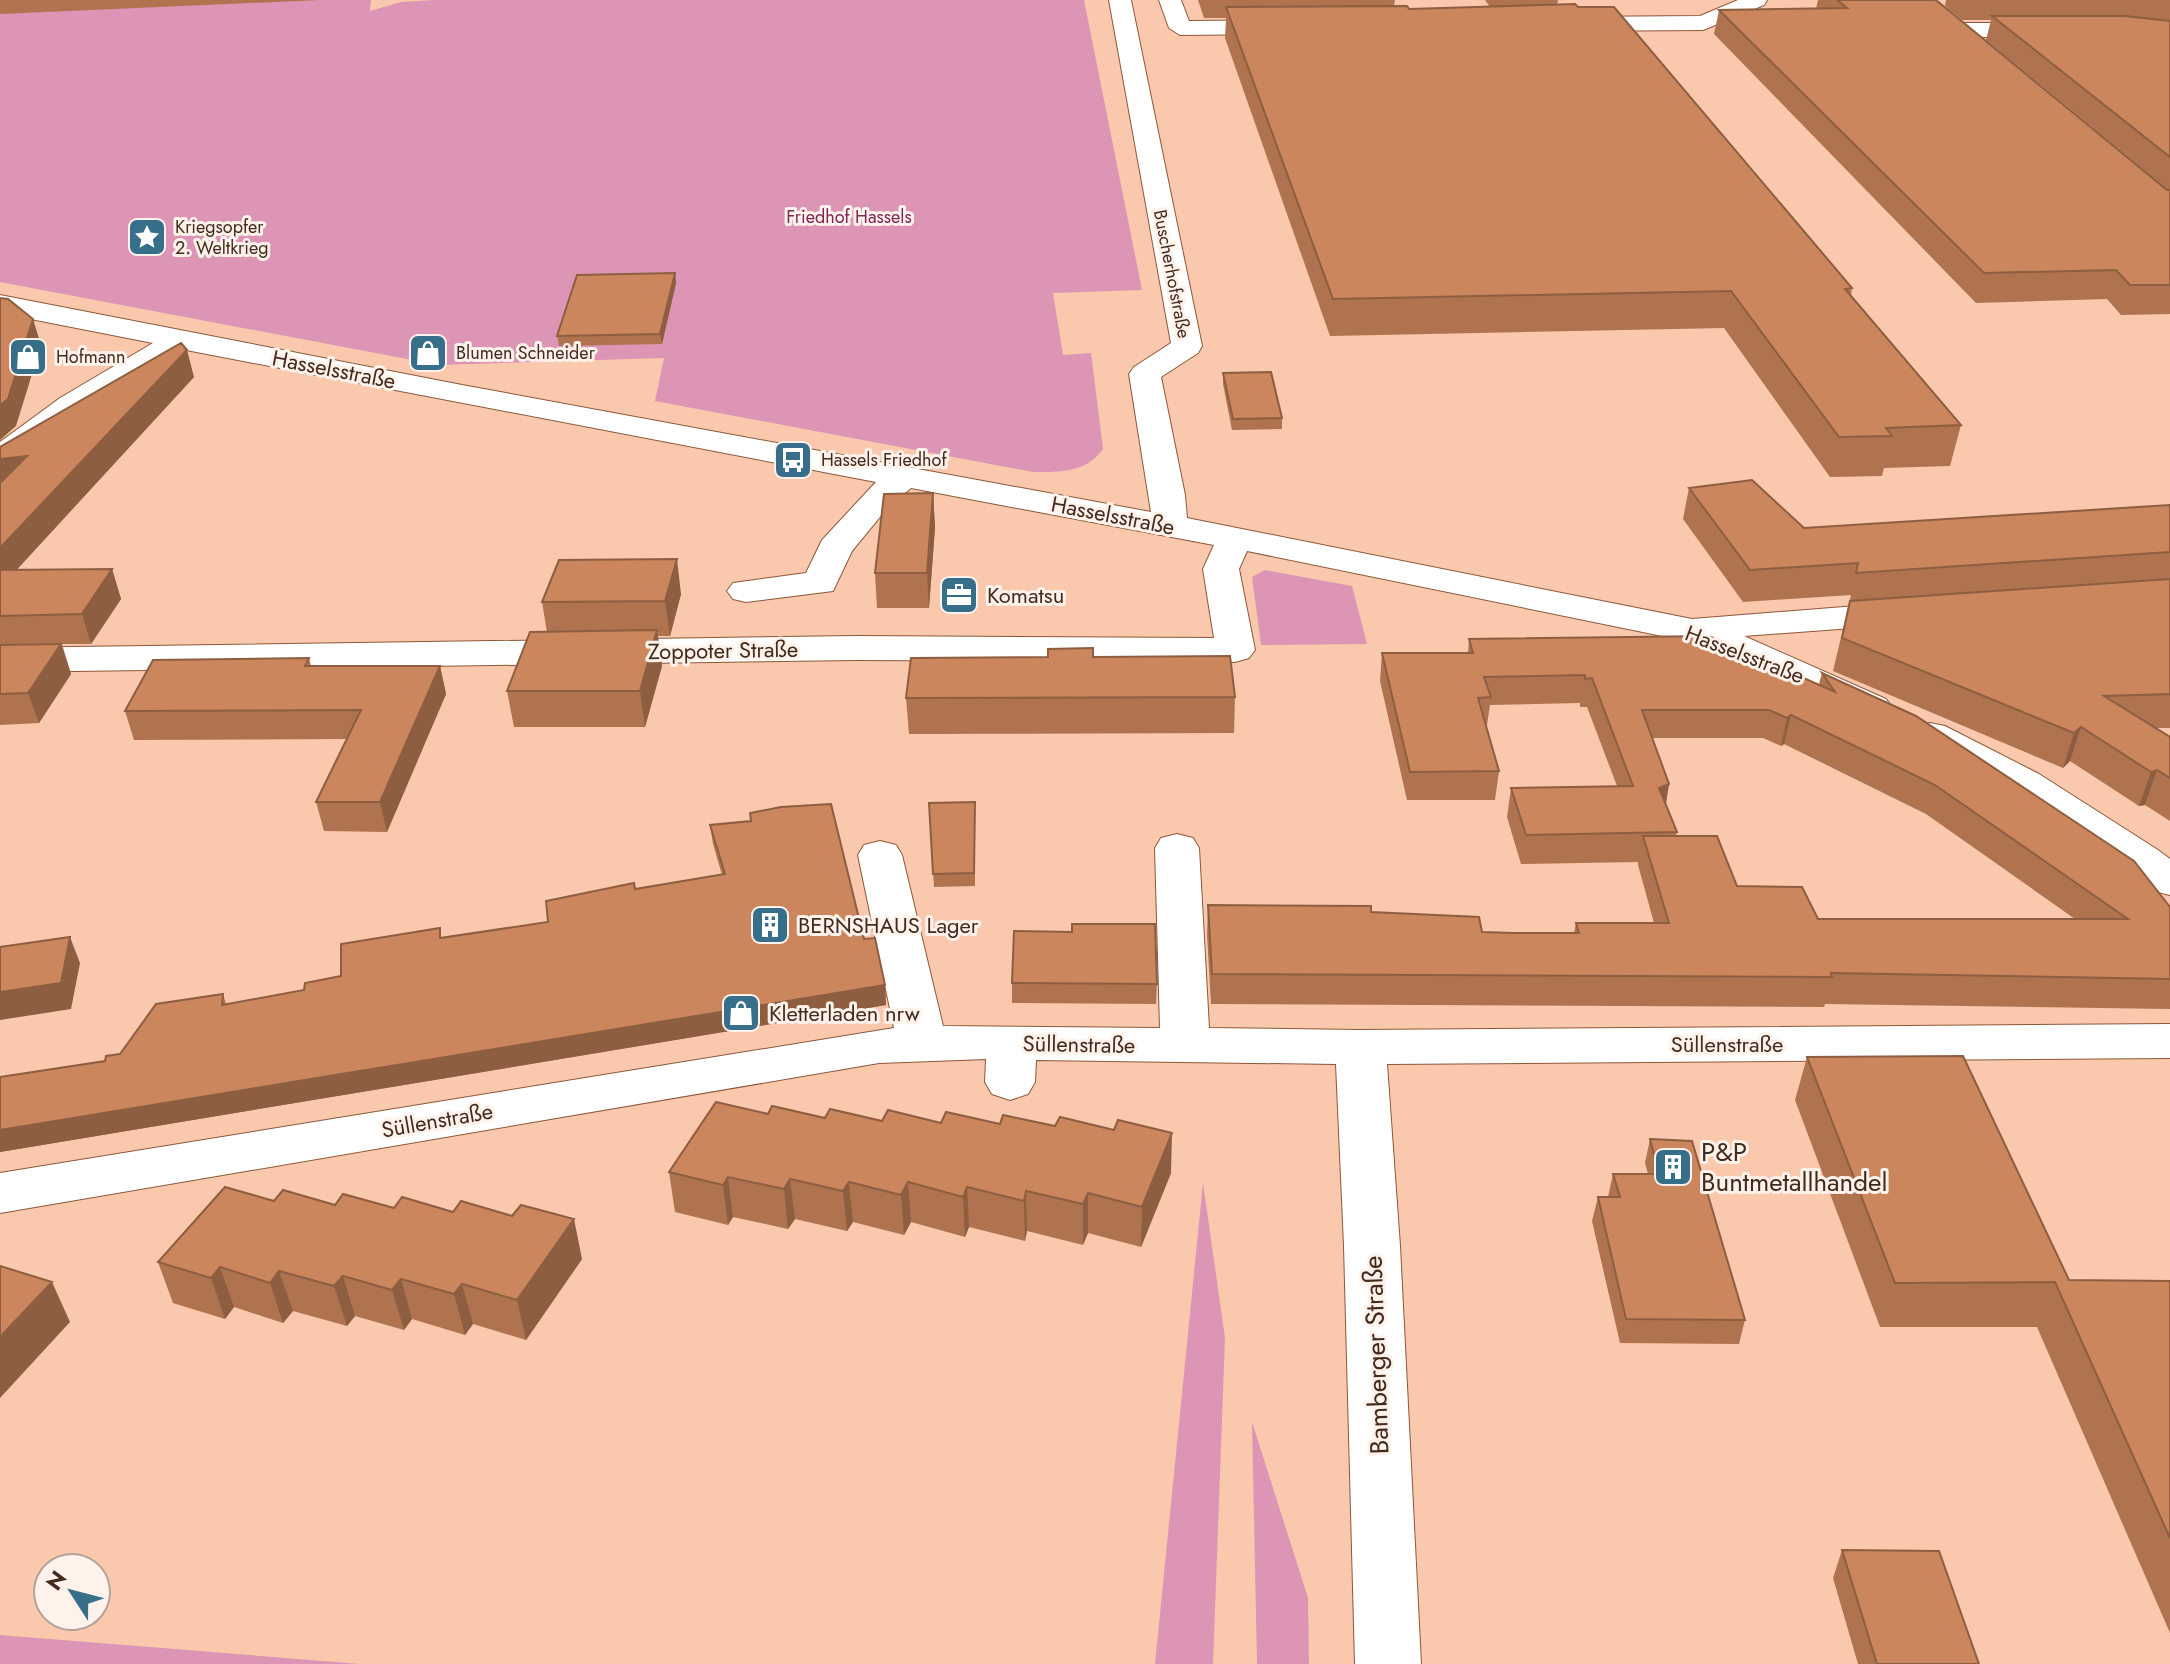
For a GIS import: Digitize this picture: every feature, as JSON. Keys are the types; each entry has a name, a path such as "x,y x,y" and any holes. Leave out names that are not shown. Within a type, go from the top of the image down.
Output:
{"street":[{"name":"Buscherhofstraße","path":"1120,0 1187,346 1145,374 1168,495 1170,526"},
{"path":"1170,0 1180,28 1307,27"},
{"path":"1545,25 1703,23 1756,0"},
{"path":"1918,0 1991,59"},
{"path":"1956,30 2118,30 2170,36"},
{"name":"Hasselsstraße","path":"0,304 462,395 1235,538 1686,629 1792,671 1963,751 2041,792 2111,836 2170,881"},
{"path":"0,458 71,405 183,339"},
{"path":"746,591 820,583 835,548 877,499 905,476"},
{"name":"Zoppoter Straße","path":"0,660 856,648 1235,650 1221,569 1235,538"},
{"path":"1686,629 1947,610"},
{"path":"1792,671 1804,619"},
{"path":"1177,848 1185,1046"},
{"path":"880,855 922,1044"},
{"name":"Süllenstraße","path":"0,1193 879,1046 922,1044 1011,1062 1185,1046 2170,1041"},
{"name":"Bamberger Straße","path":"1359,1047 1364,1081 1372,1246 1388,1664"}],"green space":[{"name":"Friedhof Hassels","path":"159,0 371,0 370,11 401,2 434,0 1084,0 1142,290 1053,293 1063,355 1091,353 1103,449 1089,463 1072,470 1033,472 655,401 664,358 439,365 0,282 0,8"},
{"path":"1265,570 1352,586 1367,644 1261,645 1252,577"},
{"path":"1203,1183 1225,1338 1213,1664 1155,1664"},
{"path":"1252,1422 1308,1598 1309,1664 1257,1664"},
{"path":"0,1635 360,1664 0,1664"}],"building":[{"path":"1837,0 1936,0 2170,190 2170,285 2130,285 2116,270 1984,273 1719,10 1847,8"},
{"path":"1575,4 1578,7 1614,7 1852,288 1845,289 1961,425 1886,428 1892,436 1839,437 1731,291 1333,299 1226,7 1407,6 1409,9"},
{"path":"1992,16 2125,16 2170,21 2170,157"},
{"path":"675,273 660,334 557,336 577,275"},
{"path":"0,298 8,299 33,319 8,399 0,405"},
{"path":"181,343 187,350 0,548 0,483 27,456 0,459 0,447"},
{"path":"1271,372 1282,418 1233,419 1223,373"},
{"path":"1752,480 1804,528 2170,505 2170,552 1856,573 1858,563 1750,570 1689,488"},
{"path":"933,493 927,573 875,573 884,494"},
{"path":"677,559 665,601 542,602 559,560"},
{"path":"112,569 82,614 0,616 0,570"},
{"path":"2170,579 2170,694 2104,696 2170,737 2170,778 2157,770 2151,772 2081,727 2074,733 1842,638 1850,601"},
{"path":"657,630 640,691 507,691 530,632"},
{"path":"1709,636 1835,692 1822,673 1916,716 2134,861 2170,907 2170,979 1831,973 1832,977 1212,974 1208,905 1371,906 1371,912 1479,917 1482,932 1579,933 1576,923 1669,923 1643,836 1717,836 1737,886 1802,887 1818,919 2128,919 1935,785 1791,715 1787,718 1769,710 1642,710 1669,784 1659,788 1677,832 1526,835 1511,788 1633,786 1592,678 1585,679 1585,675 1484,677 1491,697 1478,698 1499,771 1410,772 1382,653 1473,653 1469,639"},
{"path":"61,644 28,693 0,694 0,645"},
{"path":"1093,648 1093,657 1230,656 1235,697 906,698 911,658 1048,657 1048,649"},
{"path":"309,658 305,666 440,666 380,802 316,802 361,710 125,711 153,660"},
{"path":"975,802 974,873 933,874 929,803"},
{"path":"831,804 864,939 875,938 885,985 0,1130 0,1077 105,1061 106,1056 120,1054 156,1004 223,994 222,1005 304,990 305,983 341,976 341,944 440,928 440,938 548,922 546,901 634,883 635,889 725,874 710,825 751,821 750,813 781,807"},
{"path":"1072,924 1155,924 1157,984 1012,983 1014,931 1072,932"},
{"path":"70,937 61,983 0,992 0,947"},
{"path":"1963,1056 2069,1280 2170,1281 2170,1538 2055,1282 1895,1283 1807,1057"},
{"path":"716,1102 768,1114 772,1106 825,1118 830,1109 882,1121 888,1110 941,1123 946,1112 1000,1124 1003,1115 1055,1126 1060,1117 1114,1130 1118,1120 1172,1133 1142,1207 1088,1193 1083,1204 1026,1191 1024,1201 967,1187 963,1197 908,1182 901,1195 849,1182 843,1191 790,1179 784,1189 728,1177 723,1185 669,1172"},
{"path":"1650,1139 1692,1141 1745,1320 1626,1319 1598,1197 1620,1197 1613,1174 1659,1174"},
{"path":"225,1187 274,1201 283,1190 335,1205 343,1194 394,1208 402,1197 453,1212 461,1201 512,1216 521,1205 574,1219 517,1300 462,1284 454,1294 401,1279 392,1290 343,1276 334,1286 279,1271 270,1283 220,1267 211,1278 158,1262"},
{"path":"0,1266 52,1282 0,1337"},
{"path":"1842,1550 1939,1551 1979,1664 1877,1664"}],"place":[{"name":"Kriegsopfer 2. Weltkrieg","path":"147,237"},
{"name":"Blumen Schneider","path":"428,353"},
{"name":"Hofmann","path":"28,357"},
{"name":"Hassels Friedhof","path":"793,460"},
{"name":"Komatsu","path":"959,595"},
{"name":"BERNSHAUS Lager","path":"770,925"},
{"name":"Kletterladen nrw","path":"741,1013"},
{"name":"P&P Buntmetallhandel","path":"1673,1167"}]}
